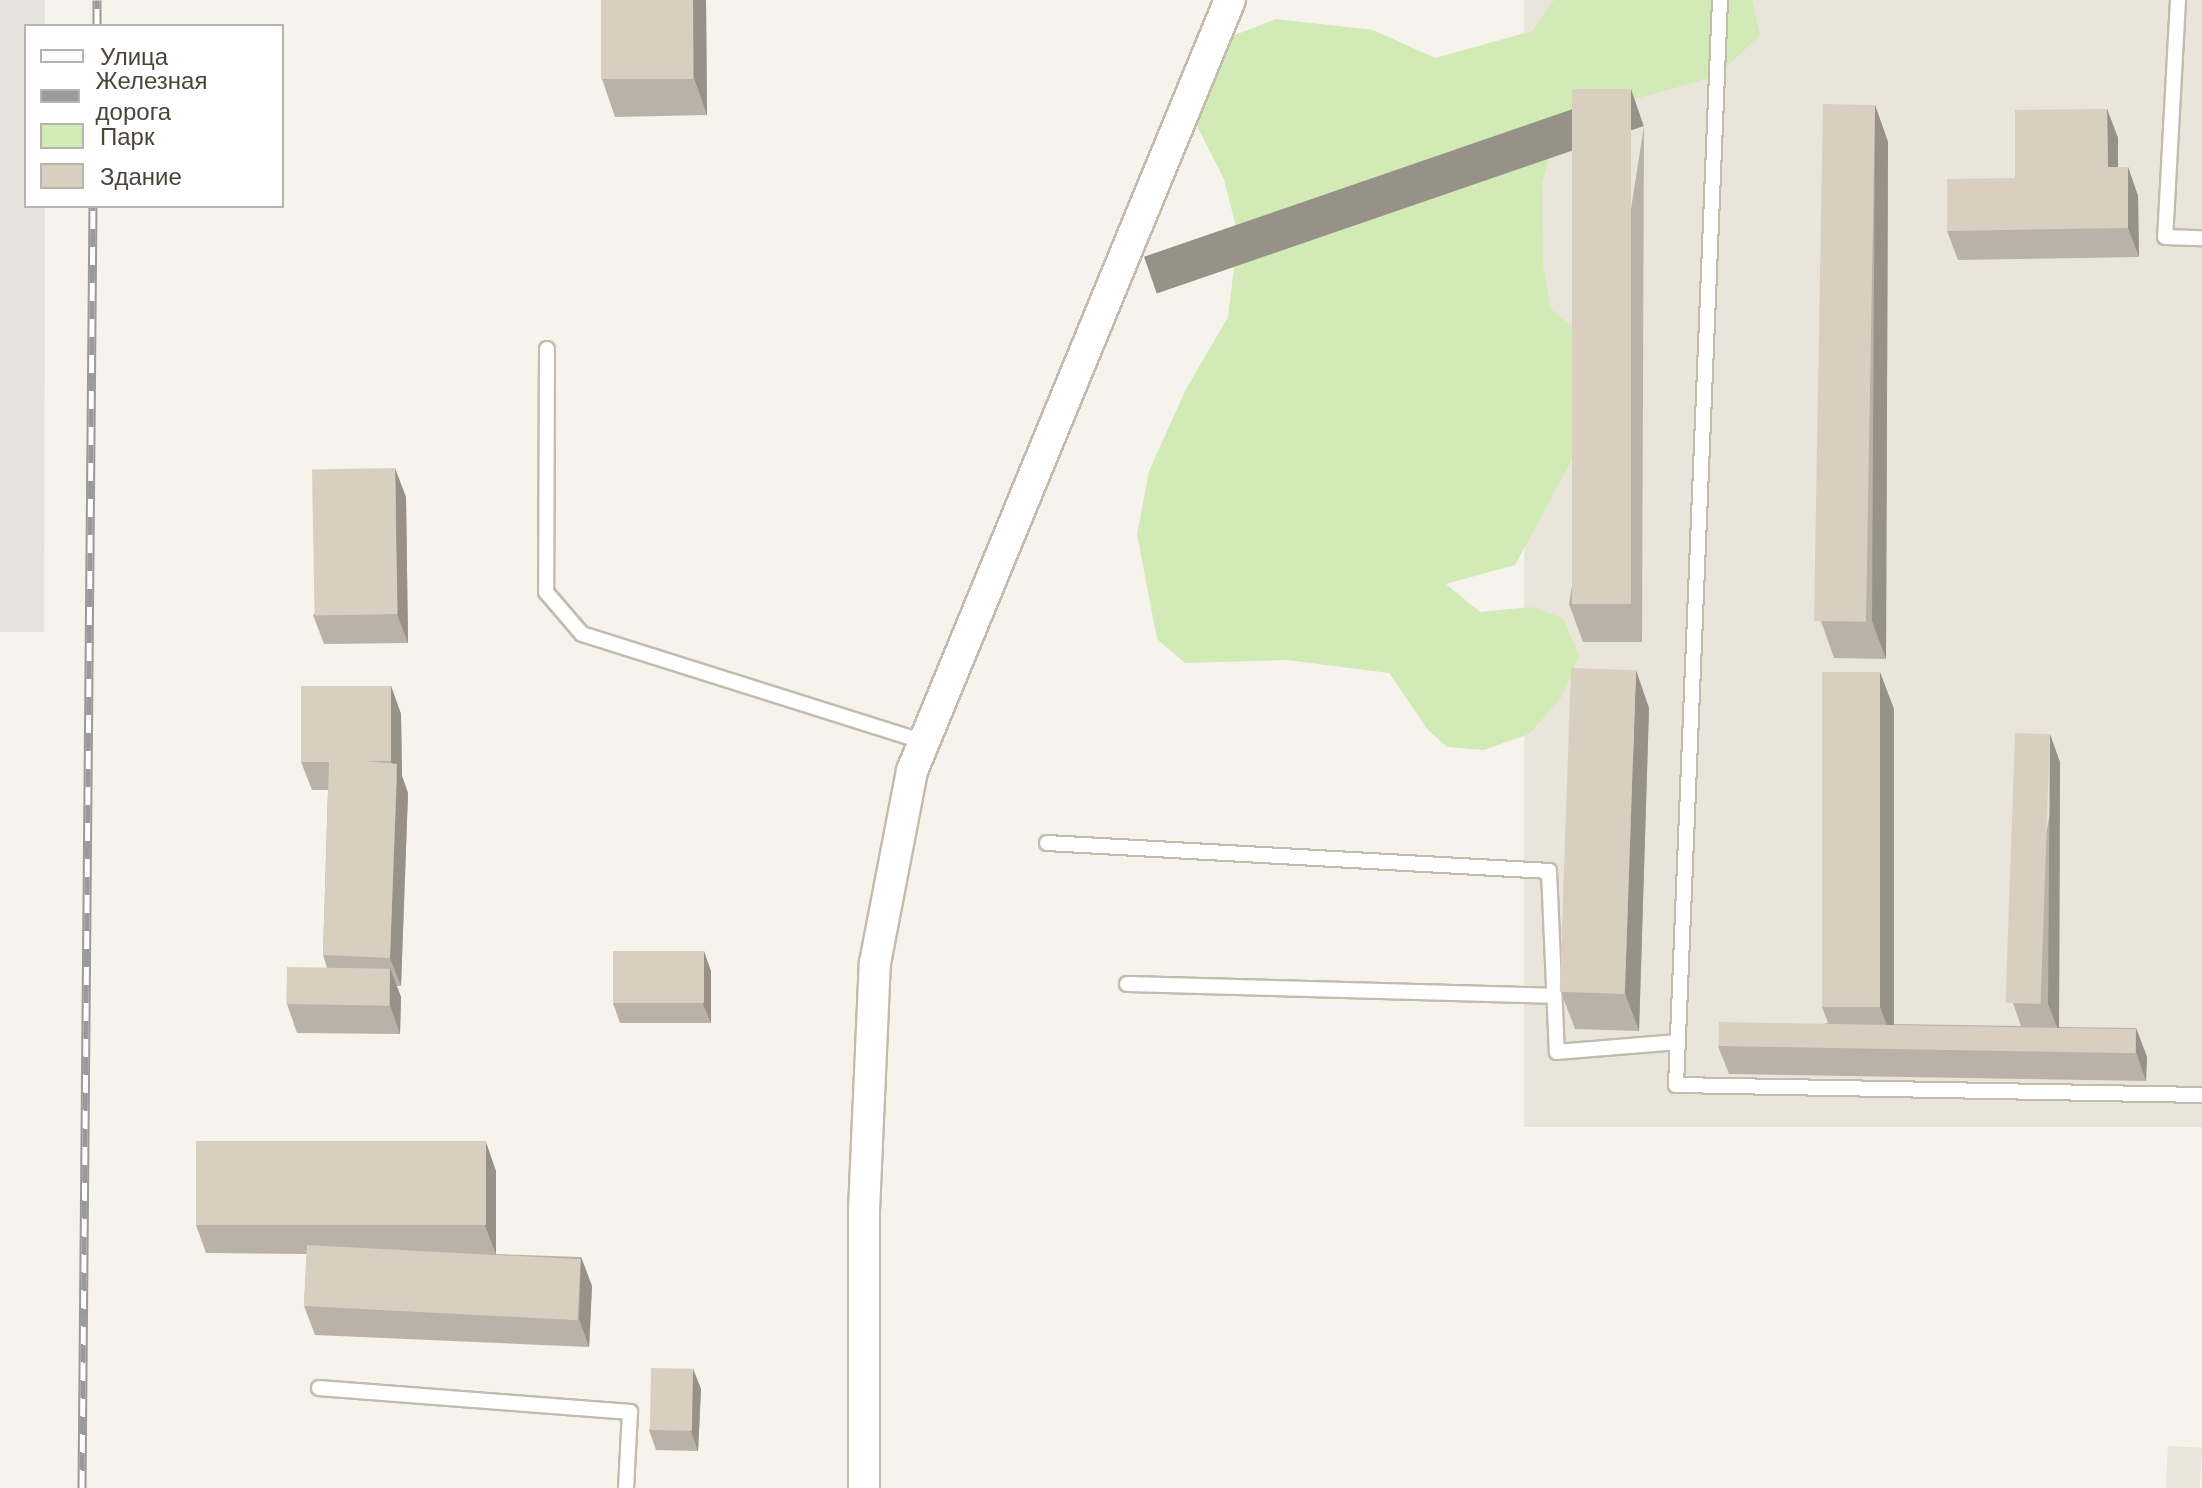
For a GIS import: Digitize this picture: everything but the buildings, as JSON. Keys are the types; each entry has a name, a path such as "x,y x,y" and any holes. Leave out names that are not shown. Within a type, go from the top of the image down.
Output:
{"street":[{"path":"864,1488 864,1211 875,963 912,771 1230,0"}],"lane":[{"path":"1720,0 1676,1085 2202,1095"},
{"path":"2178,0 2165,237 2202,238"},
{"path":"547,349 546,592 582,634 925,742"},
{"path":"1047,843 1549,871 1557,1052 1678,1042"},
{"path":"1127,984 1554,996"},
{"path":"319,1388 630,1412 626,1488"}],"shaded area":[{"path":"0,0 45,0 45,24 24,24 24,208 45,208 44,632 0,632"},
{"path":"1524,0 2202,0 2202,1127 1524,1127"},
{"path":"2168,1446 2202,1448 2200,1488 2166,1488"}],"green space":[{"path":"1554,0 1752,0 1760,35 1717,76 1560,120 1542,183 1543,265 1551,309 1596,347 1599,410 1515,565 1446,584 1480,612 1530,607 1563,618 1579,656 1561,698 1529,734 1484,750 1447,747 1428,730 1389,673 1287,660 1185,663 1157,639 1137,534 1149,471 1186,389 1228,317 1238,235 1224,179 1198,128 1194,88 1235,35 1276,19 1373,30 1435,58 1532,31"}],"railway":[{"path":"97,0 97,24"},
{"path":"82,1488 93,208"}]}
